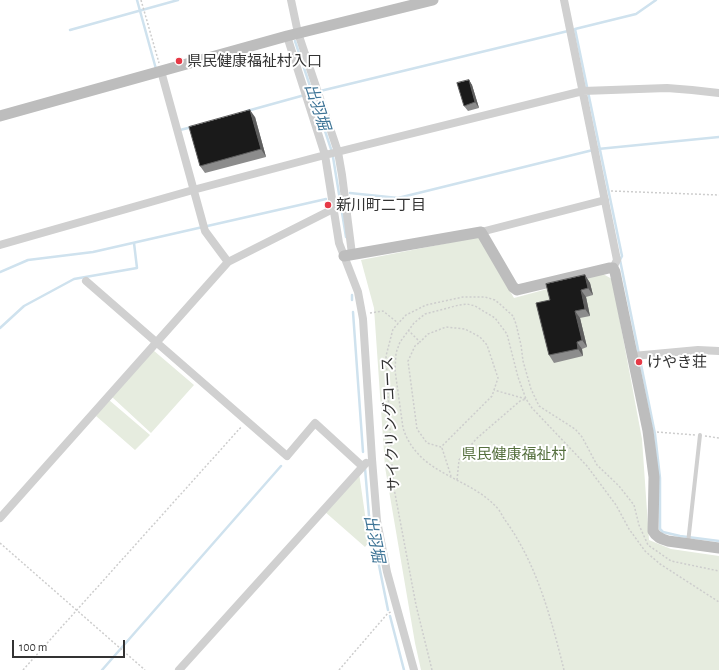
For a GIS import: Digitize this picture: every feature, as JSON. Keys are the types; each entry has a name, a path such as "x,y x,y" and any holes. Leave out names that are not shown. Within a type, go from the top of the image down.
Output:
{"street":[{"path":"291,0 298,33 338,152 342,175 348,255 362,313 377,521 387,572 414,670"},
{"path":"0,116 286,36 433,0"},
{"path":"564,0 617,260 613,268 648,431 654,477 653,530 655,535 660,539 719,548"},
{"path":"286,36 324,155 336,234 348,255"},
{"path":"161,71 205,231 228,262"},
{"path":"0,245 193,190 324,155 583,91 667,88 719,93"},
{"path":"348,255 481,232 605,200"},
{"path":"0,518 228,262 333,209"},
{"path":"481,232 513,287 517,290 613,268"},
{"path":"86,281 287,456 315,423 362,466"},
{"path":"632,356 698,350 719,351"},
{"path":"179,670 362,466 372,459"}],"lane":[{"path":"688,544 700,435"}],"path":[{"path":"141,0 161,71"},
{"path":"603,191 719,194"},
{"path":"362,313 384,311 398,323 406,315 426,306 464,297 485,297 496,301 513,316 531,389 539,406 575,429 582,437 597,465 619,486 634,505 639,525 648,546 671,561 719,571"},
{"path":"564,670 552,625 534,570 513,531 499,510 475,490 434,468 419,455 406,436 403,428 395,370 396,353 400,342 408,330 425,314 467,304 475,306 495,318 507,334 518,377 526,398 532,408 587,466 616,505 629,529 645,551 660,564 719,602"},
{"name":"サイクリングコース","path":"398,323 394,329 386,356 393,483 416,605 432,670"},
{"path":"446,327 465,329 480,337 487,345 498,378 492,396 441,447 427,443 417,429 408,361 415,346 420,342 428,334 446,327"},
{"path":"408,330 420,342"},
{"path":"494,390 526,398"},
{"path":"456,480 459,460 476,439 520,401 526,398"},
{"path":"23,670 246,421"},
{"path":"648,431 719,438"},
{"path":"442,448 451,477"},
{"path":"0,543 146,670"},
{"path":"339,670 388,613 397,610"}],"green space":[{"name":"県民健康福祉村","path":"479,237 514,298 603,274 612,279 642,439 649,540 671,549 719,556 719,670 421,670 385,467 374,308 361,260"},
{"path":"153,350 194,385 151,433 112,397"},
{"path":"109,400 150,435 135,450 96,416"},
{"path":"359,473 369,542 365,547 324,511"}],"building":[{"path":"469,80 475,102 464,106 457,83"},
{"path":"250,110 261,149 200,166 189,127"},
{"path":"585,275 588,288 581,290 585,309 575,311 582,340 577,342 578,349 549,355 536,303 550,300 546,284"}],"waterway":[{"path":"137,0 156,69"},
{"path":"70,30 178,0"},
{"path":"575,29 636,14 656,0"},
{"path":"575,29 622,256 620,260 655,434 660,478 660,529 663,532 680,536 719,541"},
{"path":"247,111 312,93 568,31"},
{"name":"出羽堀","path":"295,41 331,149"},
{"path":"180,130 192,127"},
{"path":"598,149 719,137"},
{"path":"350,193 398,198 593,150"},
{"name":"出羽堀","path":"333,157 346,237"},
{"path":"0,272 28,260 93,252 326,199"},
{"path":"0,328 24,306 74,279 137,268 134,243"},
{"name":"出羽堀","path":"352,295 352,300"},
{"name":"出羽堀","path":"353,312 363,452"},
{"path":"102,670 281,466"},
{"name":"出羽堀","path":"365,468 369,516 388,610"},
{"name":"出羽堀","path":"390,616 404,670"}],"place":[{"name":"県民健康福祉村入口","path":"179,61"},
{"name":"新川町二丁目","path":"328,205"},
{"name":"けやき荘","path":"639,362"}]}
